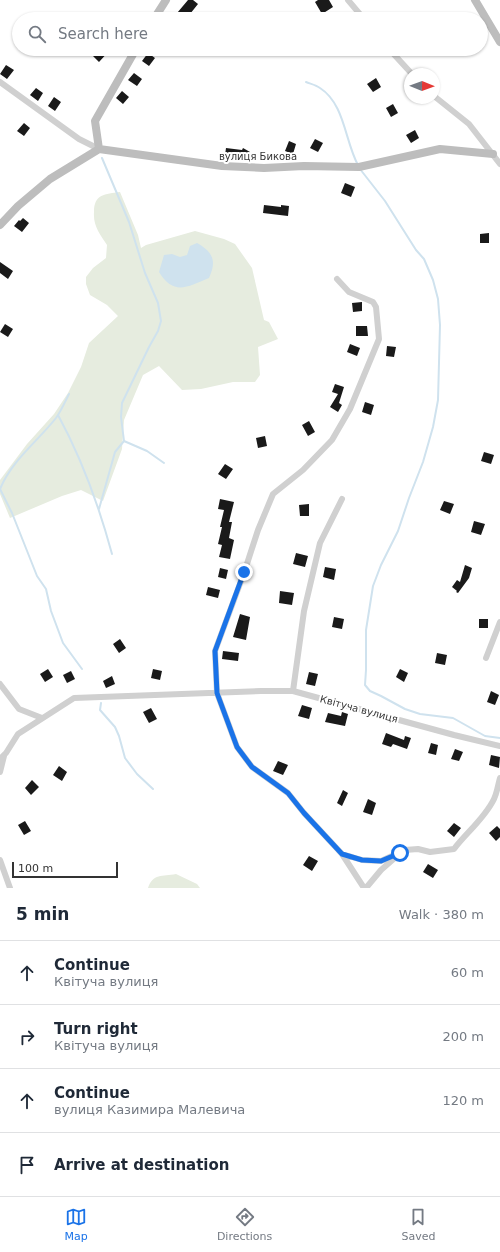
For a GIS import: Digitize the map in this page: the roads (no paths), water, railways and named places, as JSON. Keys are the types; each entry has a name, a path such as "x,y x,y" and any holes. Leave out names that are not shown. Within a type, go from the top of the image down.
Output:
{"street":[{"path":"158,12 166,0"},
{"path":"348,0 358,12"},
{"path":"475,0 482,12"},
{"path":"488,22 500,42"},
{"path":"99,148 95,121 132,56"},
{"path":"395,56 406,68"},
{"path":"0,82 80,139 99,148"},
{"path":"440,101 470,124 497,155 500,164"},
{"path":"0,225 18,206 50,178 99,148"},
{"name":"вулиця Бикова","path":"99,148 222,166 257,167 359,167 440,149 497,155"},
{"path":"337,279 349,292 373,302 376,307 379,340 350,409 332,440 303,470 273,494 258,530 215,651 217,693 237,747 252,767 288,793 304,813 342,854 365,888 381,870 400,853"},
{"path":"293,691 304,611 320,542 342,499"},
{"path":"486,658 500,622"},
{"path":"0,684 19,709 42,718"},
{"name":"Квітуча вулиця","path":"0,772 2,757 18,734 74,698 293,691 500,746"},
{"path":"342,854 362,860 381,861 405,850 430,852 454,849 485,814 494,799 500,778"},
{"path":"0,860 10,888"}],"water":[{"path":"197,243 207,250 212,258 213,267 209,278 181,287 176,287 170,284 159,272 164,255 172,254 180,257 187,255 190,246"}],"waterway":[{"path":"306,82 320,88 335,104 340,113 358,165"},
{"path":"102,158 129,222 145,273 158,303 161,321 158,331 122,403 121,417 124,441 147,451 164,463"},
{"path":"360,169 385,201 416,250 424,259 433,280 438,299 440,325 438,400 433,427 423,462 398,531 381,565 373,586 366,630 365,685 370,691 405,709 420,714 453,718 485,736 500,738"},
{"path":"69,394 56,418 18,460 11,469 0,489 12,513 37,576 46,589 51,611 63,643 82,669"},
{"path":"58,415 75,449 89,483 112,554"},
{"path":"99,509 115,452 124,441"},
{"path":"101,703 100,710 115,727 125,758 137,774 153,789"}]}
